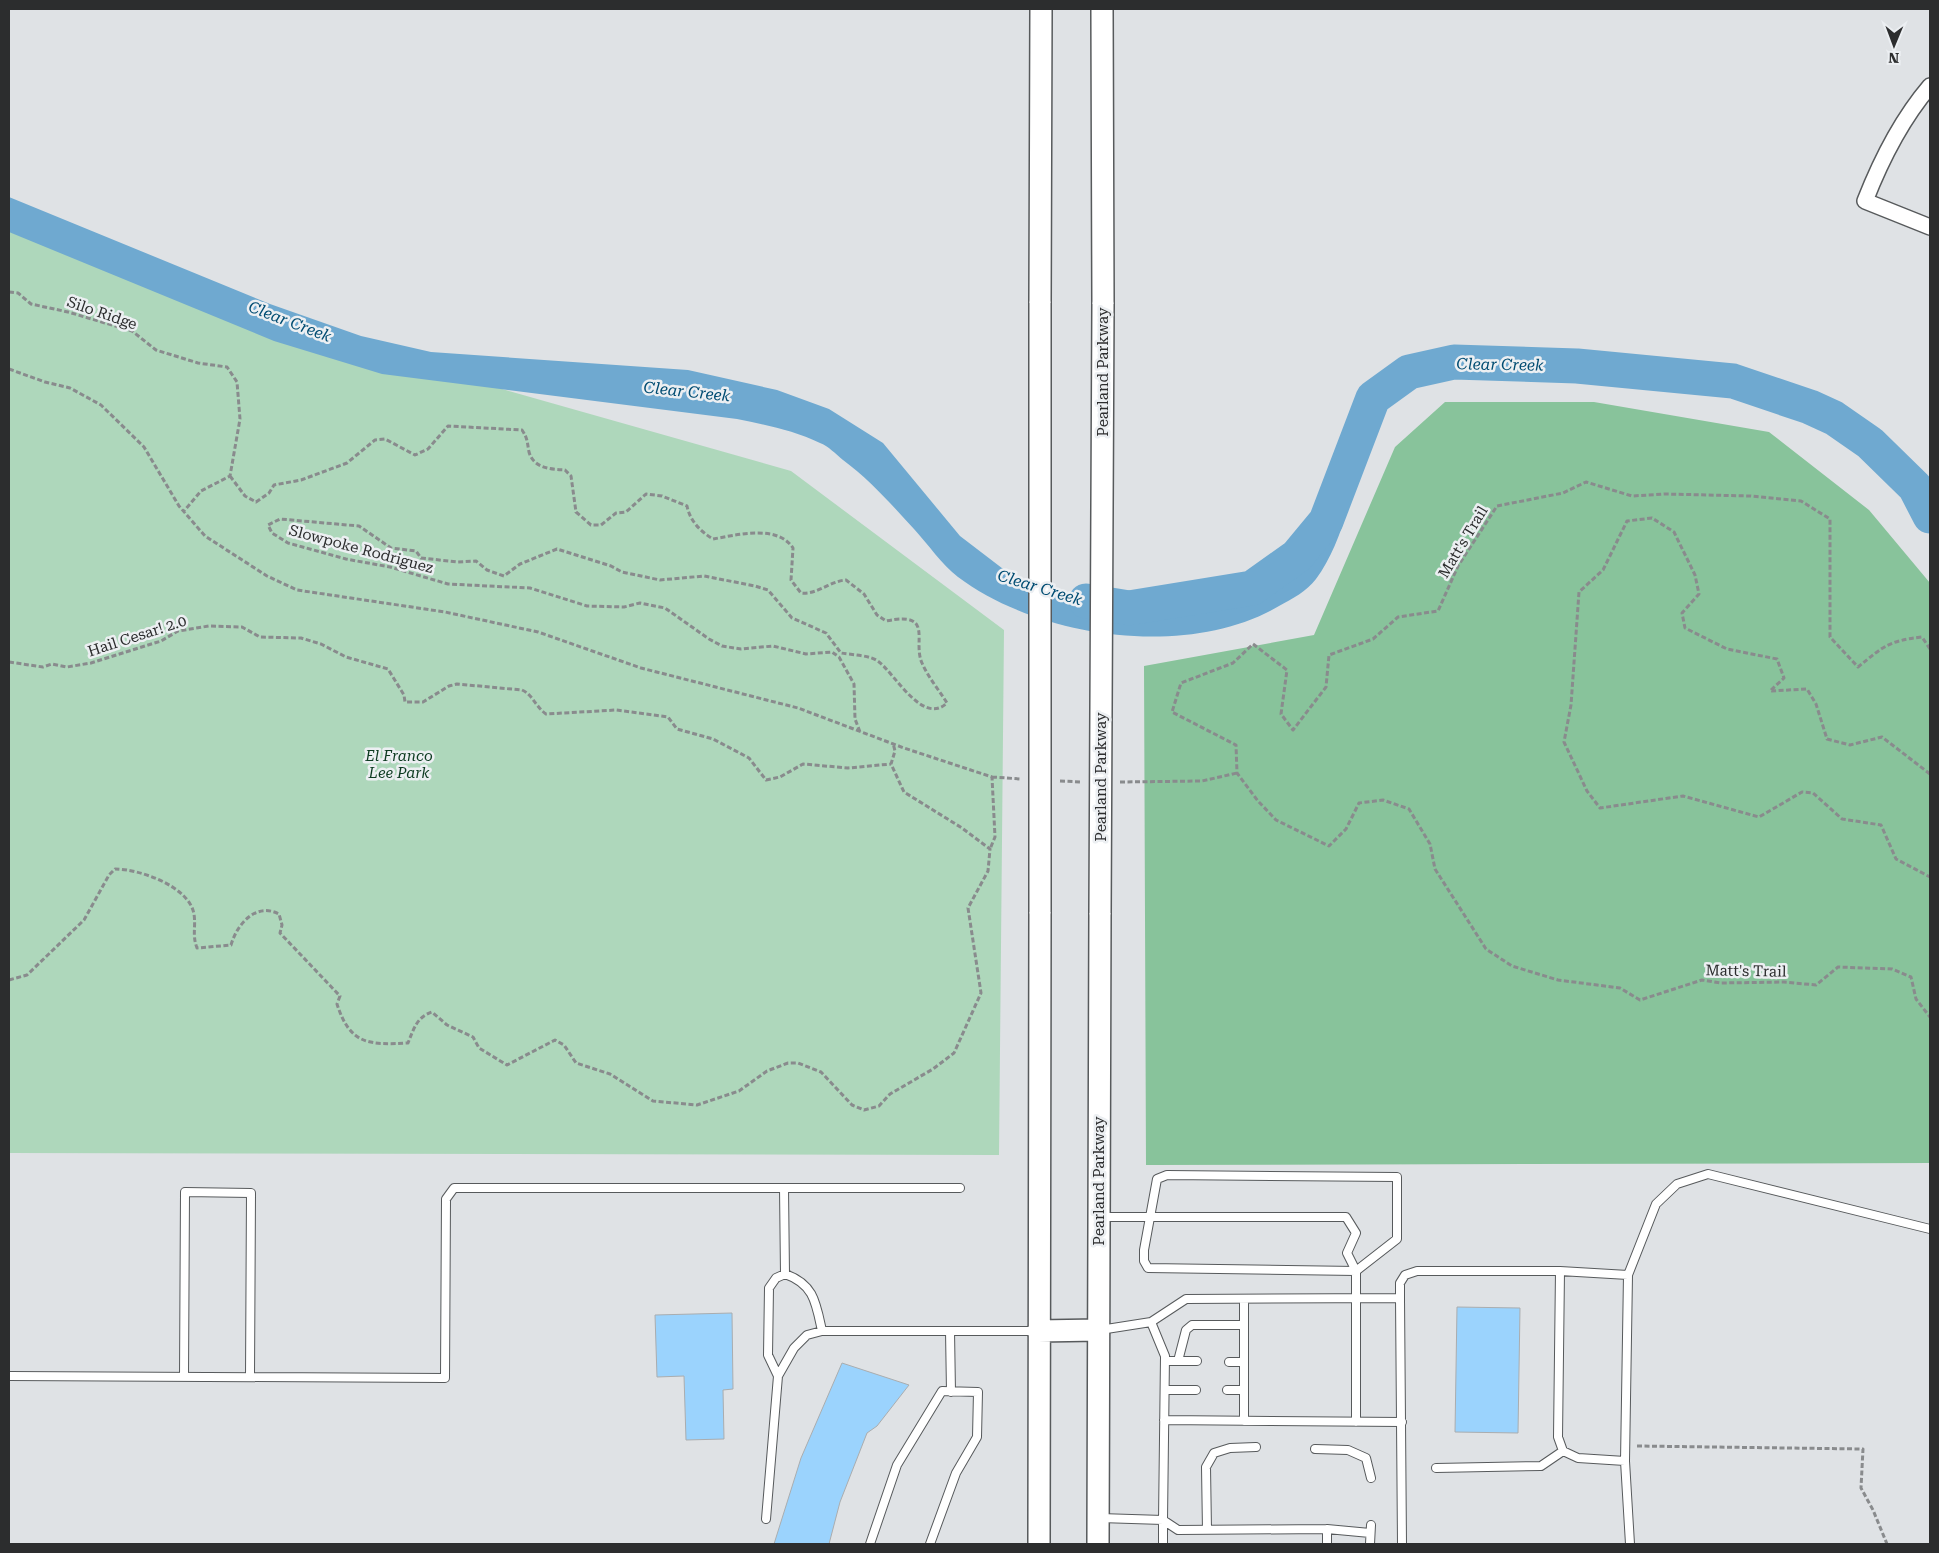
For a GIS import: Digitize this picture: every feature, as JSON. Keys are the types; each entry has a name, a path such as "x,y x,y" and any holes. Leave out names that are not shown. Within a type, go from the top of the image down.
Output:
{"main road":[{"path":"1039,1544 1041,9"},
{"name":"Pearland Parkway","path":"1098,1544 1103,304 1102,9"},
{"path":"1038,1331 1098,1330"}],"street":[{"path":"1930,86 1901,125 1878,168 1865,202 1930,228"}],"lane":[{"path":"1630,1544 1625,1461 1628,1275 1656,1204 1677,1184 1708,1174 1930,1229"},
{"path":"1167,1175 1397,1177 1397,1239 1356,1271 1148,1268 1144,1261 1157,1180 1167,1175"},
{"path":"9,1376 445,1378 446,1198 454,1188 960,1188"},
{"path":"784,1188 785,1274"},
{"path":"184,1377 185,1192 251,1193 250,1377"},
{"path":"1098,1218 1150,1216 1346,1217 1356,1234 1347,1253 1356,1271 1356,1422"},
{"path":"1402,1544 1400,1282 1405,1275 1417,1271 1560,1271 1628,1275"},
{"path":"1560,1271 1558,1437 1563,1451 1578,1458 1625,1461"},
{"path":"778,1376 768,1355 769,1288 776,1278 785,1274 796,1278 808,1287 816,1304 822,1331"},
{"path":"1098,1330 1150,1322 1186,1300 1400,1298"},
{"path":"1244,1299 1244,1421"},
{"path":"1150,1322 1165,1356 1163,1544"},
{"path":"1178,1361 1186,1330 1192,1325 1244,1325"},
{"path":"766,1519 778,1376 794,1348 806,1335 822,1331 1038,1331"},
{"path":"950,1331 951,1392"},
{"path":"1165,1361 1197,1361"},
{"path":"1229,1362 1244,1362"},
{"path":"1165,1390 1196,1390"},
{"path":"1227,1390 1244,1390"},
{"path":"870,1544 897,1465 942,1392 978,1392 977,1438 956,1473 930,1544"},
{"path":"1164,1420 1402,1422"},
{"path":"1207,1530 1206,1467 1214,1453 1230,1448 1256,1447"},
{"path":"1315,1449 1348,1450 1366,1458 1371,1478"},
{"path":"1436,1468 1541,1466 1563,1451"},
{"path":"1098,1518 1163,1520 1178,1530 1370,1529 1370,1544"},
{"path":"1327,1529 1327,1544"}],"path":[{"name":"Silo Ridge","path":"9,292 18,293 31,304 68,312 132,331 156,350 198,363 227,367 237,382 240,419 230,476"},
{"path":"9,369 45,382 70,388 101,405 144,447 184,511 210,540 268,576 297,590 445,612 538,632 641,668 798,708 860,732 992,777 996,837 990,849 988,871 968,908 981,993 954,1053 933,1069 890,1094 879,1106 864,1110 852,1105 821,1072 798,1063 788,1063 767,1071 739,1091 697,1105 653,1101 610,1074 576,1063 564,1045 555,1040 507,1064 479,1048 473,1037 447,1025 432,1012 422,1015 415,1025 408,1043 383,1045 362,1039 351,1034 343,1023 337,1004 340,996 280,933 282,925 279,914 271,910 252,914 233,937 231,945 197,948 193,936 194,913 186,901 172,885 130,869 115,869 109,875 84,920 27,974 9,980"},
{"name":"Slowpoke Rodriguez","path":"230,476 245,496 256,502 269,493 274,485 301,480 347,462 375,440 385,439 415,455 428,449 448,426 522,430 529,440 529,453 535,462 546,469 565,470 571,476 576,512 591,525 601,525 616,513 626,512 646,494 662,496 687,506 688,515 702,533 713,539 751,533 784,538 793,548 791,580 801,593 809,594 836,581 846,580 864,594 877,615 886,621 902,618 915,624 920,631 921,661 947,703 937,709 926,708 904,690 878,660 842,653 826,633 792,618 768,590 755,586 704,576 660,580 622,572 612,566 557,549 520,564 504,576 487,570 476,561 458,562 420,558 416,551 391,548 359,526 280,519 268,525 272,533 288,543 346,559 390,566 448,584 530,588 587,606 624,607 640,603 665,608 722,646 741,649 773,646 806,654 832,652 840,657 854,684 855,719 860,732"},
{"path":"184,511 201,491 230,476"},
{"name":"Matt's Trail","path":"1930,649 1922,637 1898,640 1885,646 1858,668 1830,637 1830,519 1801,501 1750,496 1665,494 1632,496 1586,482 1564,493 1497,506 1458,566 1438,611 1398,616 1374,639 1329,655 1326,687 1293,730 1280,714 1287,670 1253,644 1233,663 1181,683 1172,712 1236,745 1237,773 1258,801 1276,820 1328,846 1346,828 1359,803 1383,800 1409,809 1430,844 1435,868 1486,949 1512,966 1558,980 1620,988 1640,1000 1702,980 1721,983 1784,982 1816,985 1838,967 1892,969 1911,977 1916,999 1930,1017"},
{"path":"1930,774 1882,737 1850,745 1827,739 1816,704 1808,689 1770,691 1784,678 1777,659 1727,649 1685,628 1682,613 1699,594 1695,575 1674,532 1652,518 1627,521 1603,570 1579,592 1571,705 1564,742 1587,791 1600,808 1683,796 1759,817 1802,792 1813,794 1842,819 1881,825 1896,859 1930,877"},
{"name":"Hail Cesar! 2.0","path":"9,662 43,667 52,664 67,667 91,663 161,641 178,631 209,626 242,627 260,637 301,638 321,644 346,657 388,670 404,695 405,702 423,702 449,686 457,684 522,690 529,693 536,707 546,714 616,710 668,717 678,728 712,739 749,758 766,780 780,777 803,764 848,768 891,764"},
{"path":"893,743 895,751 891,764 904,792 962,828 990,849"},
{"path":"1625,1445 1863,1450 1861,1488 1873,1510 1887,1544"}],"green space":[{"name":"El Franco Lee Park","path":"9,213 368,351 791,471 1004,630 999,1155 9,1153"},
{"path":"1445,402 1594,402 1769,432 1869,510 1930,583 1930,1163 1146,1165 1144,666 1314,635 1395,447"}],"water":[{"path":"9,197 270,304 361,336 431,352 688,370 777,390 829,409 883,443 960,536 1011,575 1078,597 1145,610 1183,612 1229,603 1258,593 1290,571 1314,526 1339,459 1357,420 1367,432 1342,528 1326,563 1316,579 1308,587 1279,606 1242,623 1202,633 1159,636 1115,635 1072,627 1030,615 992,598 958,577 946,567 889,501 871,484 829,448 810,438 779,428 737,419 382,374 274,341 9,232"}],"building":[{"path":"1457,1307 1520,1308 1518,1433 1455,1432"},
{"path":"732,1313 733,1389 723,1390 724,1439 686,1440 684,1376 657,1377 655,1315"},
{"path":"842,1363 909,1385 877,1426 867,1433 840,1502 829,1544 774,1544 801,1458"}],"waterway":[{"name":"Clear Creek","path":"1086,601 1129,608 1252,588 1297,556 1326,521 1373,398 1409,372 1454,362 1577,366 1733,381 1810,407 1834,418 1870,443 1915,487 1930,516"},
{"path":"1915,487 1930,483"}]}
